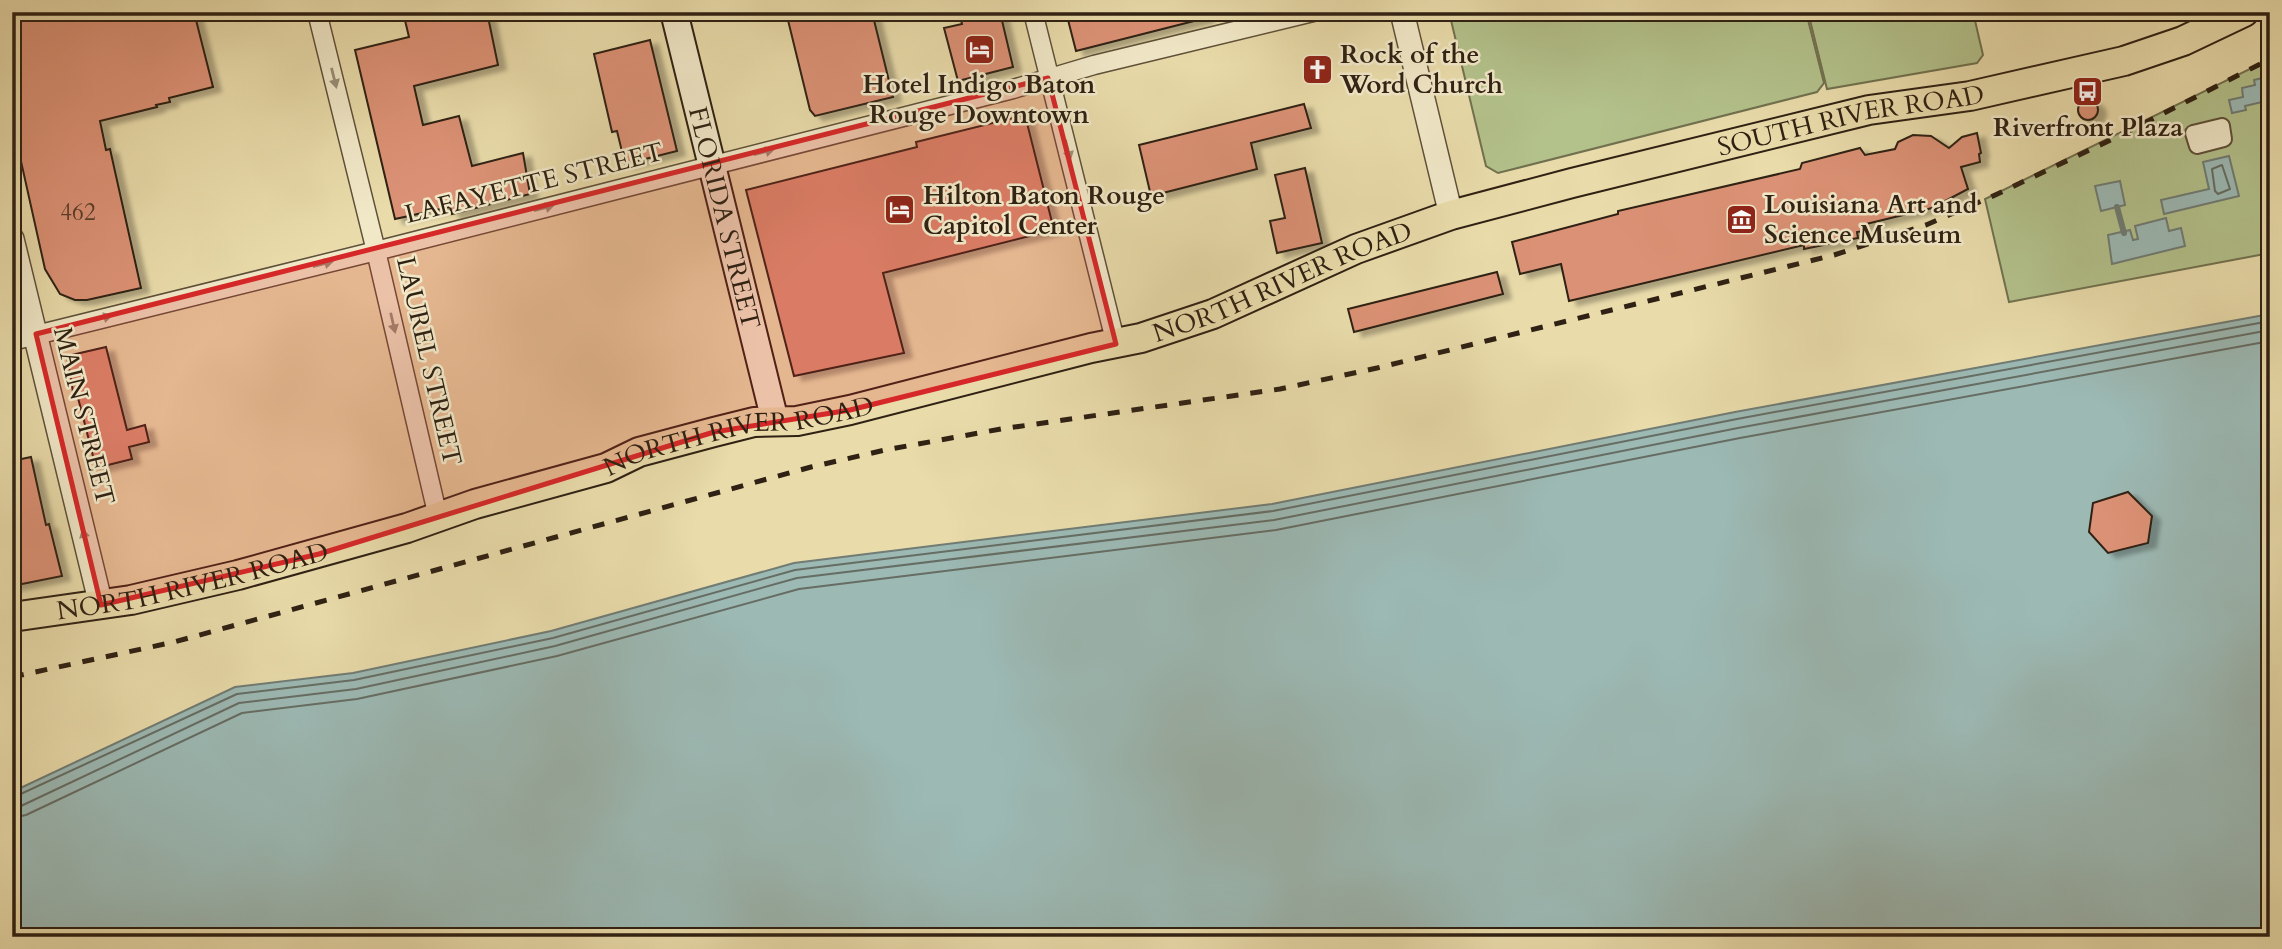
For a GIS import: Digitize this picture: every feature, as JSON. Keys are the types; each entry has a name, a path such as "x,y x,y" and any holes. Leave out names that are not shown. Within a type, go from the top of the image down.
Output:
{"main road":[{"name":"FLORIDA STREET","path":"674,12 775,421"},
{"name":"SOUTH RIVER ROAD","path":"1451,215 1869,110 1970,96 2124,61 2183,41 2244,12"},
{"name":"NORTH RIVER ROAD","path":"12,617 167,593 407,528 475,504 606,468 639,452 754,422 797,421 861,408 1091,348 1116,344 1202,318 1356,248 1451,215"}],"street":[{"name":"LAUREL STREET","path":"317,12 438,517"},
{"path":"1033,12 1116,344"},
{"name":"LAFAYETTE STREET","path":"12,341 1313,12"},
{"path":"1402,12 1451,215"},
{"name":"MAIN STREET","path":"12,239 101,605"}],"highlighted area":[{"path":"1048,78 1116,344 850,410 714,432 319,554 101,605 36,334"}],"green space":[{"path":"1449,12 1806,12 1824,83 1817,92 1498,173 1486,166"},
{"path":"1808,12 1973,12 1983,55 1977,63 1827,89"},
{"path":"2270,59 2270,253 2009,302 1985,199"}],"water":[{"path":"2270,76 2270,102 2245,106 2246,110 2232,113 2229,100 2243,97 2242,88 2255,85 2254,80"},
{"path":"2229,156 2239,196 2164,214 2161,200 2209,189 2203,162"},
{"path":"2120,181 2125,205 2101,211 2095,186"},
{"path":"2166,218 2169,231 2181,228 2185,246 2112,264 2108,235 2130,230 2133,240 2138,239 2135,226"},
{"path":"2270,314 2270,937 12,937 12,792 235,687 353,673 551,631 794,563 1272,504 1735,412"}],"building":[{"path":"47,12 194,12 213,87 169,98 170,102 156,105 157,107 100,121 106,150 110,149 141,288 87,300 75,300 60,294 45,269 12,121 12,21"},
{"path":"403,12 487,12 498,65 414,86 423,125 459,116 472,166 523,153 530,194 452,214 450,207 395,219 355,50 409,37"},
{"path":"786,12 872,12 893,97 815,116 810,110"},
{"name":"Hotel Indigo Baton Rouge Downtown","path":"959,12 1000,12 1013,67 958,81 944,28 962,24"},
{"path":"1066,12 1205,12 1206,18 1076,51"},
{"path":"650,40 677,151 625,164 617,131 612,132 594,54"},
{"path":"2088,100 2095,103 2098,110 2095,117 2088,120 2081,117 2078,110 2081,103"},
{"path":"1304,104 1311,128 1251,143 1257,169 1151,196 1139,145"},
{"name":"Hilton Baton Rouge Capitol Center","path":"1025,115 1054,230 883,273 904,353 794,376 746,190 917,147 916,142"},
{"name":"Louisiana Art and Science Museum","path":"1977,133 1980,162 1961,167 1968,189 1932,208 1862,225 1864,231 1857,232 1858,238 1804,249 1804,245 1569,301 1561,264 1520,274 1512,242 1618,214 1618,211 1800,169 1802,163 1860,148 1865,155 1895,149 1898,142 1913,135 1931,136 1949,148 1962,137"},
{"path":"1305,168 1322,243 1277,253 1270,221 1285,218 1275,175"},
{"path":"1497,272 1503,294 1354,332 1348,309"},
{"path":"106,347 127,430 145,425 149,442 129,447 132,459 96,468 76,391 73,392 67,356"},
{"path":"31,457 46,525 49,524 62,576 12,586 12,461"},
{"path":"2128,492 2152,516 2148,543 2108,553 2089,532 2093,503"}],"waterway":[{"path":"2117,207 2124,233"}],"railway":[{"path":"12,677 174,642 811,467 885,450 1001,429 1280,389 1377,368 1834,255 1926,225 1991,197 2270,59"}],"place":[{"name":"Hotel Indigo Baton Rouge Downtown","path":"979,49"},
{"name":"Rock of the Word Church","path":"1317,69"},
{"name":"Riverfront Plaza","path":"2088,91"},
{"name":"Hilton Baton Rouge Capitol Center","path":"900,210"},
{"name":"Louisiana Art and Science Museum","path":"1741,219"}]}
